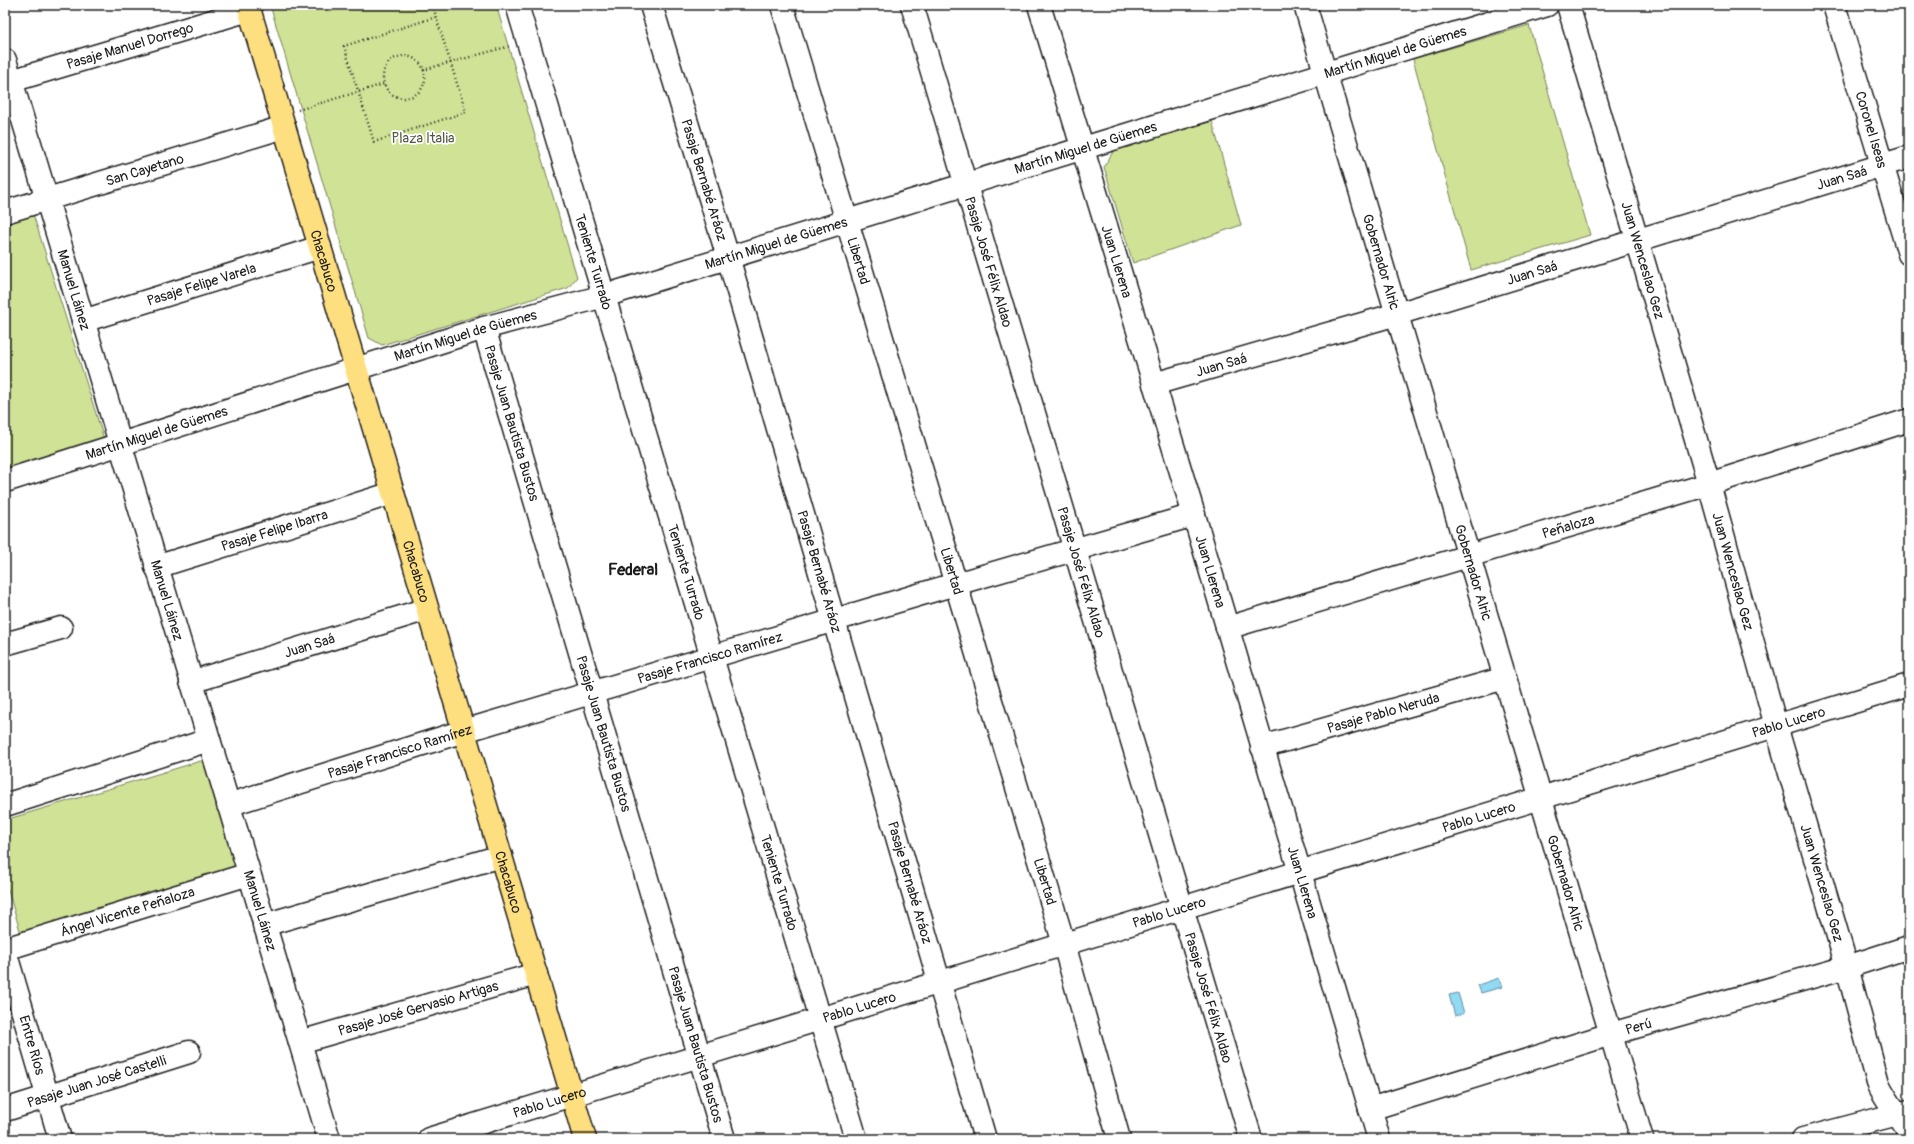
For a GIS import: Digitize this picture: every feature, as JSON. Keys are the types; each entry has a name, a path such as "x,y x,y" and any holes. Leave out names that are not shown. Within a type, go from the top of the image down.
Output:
{"main road":[{"name":"Chacabuco","path":"249,7 585,1139"}],"street":[{"name":"Teniente Turrado","path":"517,5 856,1139"},
{"name":"Pasaje Bernabé Aráoz","path":"651,5 728,257 938,982 985,1139"},
{"name":"Libertad","path":"782,5 1064,944 1119,1139"},
{"name":"Pasaje José Félix Aldao","path":"912,5 1250,1139"},
{"name":"Juan Llerena","path":"1039,5 1194,515 1226,628 1379,1139"},
{"name":"Gobernador Alric","path":"1305,5 1642,1139"},
{"name":"Martín Miguel de Güemes","path":"5,481 484,328 604,296 1547,5"},
{"name":"Juan Wenceslao Gez","path":"1568,5 1709,484 1776,726 1848,967 1878,1083 1886,1100 1905,1119"},
{"name":"Coronel Iseas","path":"1834,5 1909,254"},
{"name":"Pasaje Manuel Dorrego","path":"11,81 249,7"},
{"name":"Manuel Láinez","path":"5,60 119,444 329,1139"},
{"name":"San Cayetano","path":"5,212 282,121"},
{"name":"Juan Saá","path":"1154,384 1397,314 1909,157"},
{"name":"Pasaje Felipe Varela","path":"83,321 320,247"},
{"name":"Pasaje Juan Bautista Bustos","path":"484,328 724,1139"},
{"name":"Peñaloza","path":"1226,628 1709,484 1909,420"},
{"name":"Pasaje Felipe Ibarra","path":"156,567 393,493"},
{"name":"Pasaje Francisco Ramírez","path":"228,805 464,732 955,584 1194,515"},
{"name":"Juan Saá","path":"191,682 428,609"},
{"path":"5,644 61,628"},
{"name":"Pasaje Pablo Neruda","path":"1262,747 1505,678"},
{"name":"Pablo Lucero","path":"429,1139 1909,685"},
{"path":"5,805 209,740"},
{"path":"264,925 501,856"},
{"name":"Ángel Vicente Peñaloza","path":"5,950 249,874"},
{"name":"Perú","path":"1370,1109 1611,1034 1848,967 1909,947"},
{"name":"Entre Ríos","path":"5,950 60,1139"},
{"name":"Pasaje José Gervasio Artigas","path":"300,1042 536,974"},
{"name":"Pasaje Juan José Castelli","path":"5,1110 189,1052"},
{"path":"1803,1139 1905,1119"}],"path":[{"path":"432,5 436,17 451,62 466,112 374,142 344,46 436,17"},
{"path":"423,70 508,46 527,39"},
{"path":"400,56 414,59 423,70 424,83 421,89 411,97 398,97 387,90 384,84 384,70 388,64 400,56"},
{"path":"282,121 358,92 384,84"}],"green space":[{"name":"Plaza Italia","path":"270,5 496,5 577,277 568,288 382,345 369,338"},
{"path":"1529,25 1590,235 1471,270 1413,59"},
{"path":"1212,121 1241,225 1133,263 1104,167 1114,150"},
{"path":"33,214 104,439 5,470 5,223"},
{"path":"204,760 237,869 21,934 5,880 5,820"}],"water":[{"path":"1499,978 1502,987 1481,993 1478,985"},
{"path":"1458,993 1464,1013 1455,1016 1449,995"}],"district":[{"name":"Federal","path":"633,569"}]}
